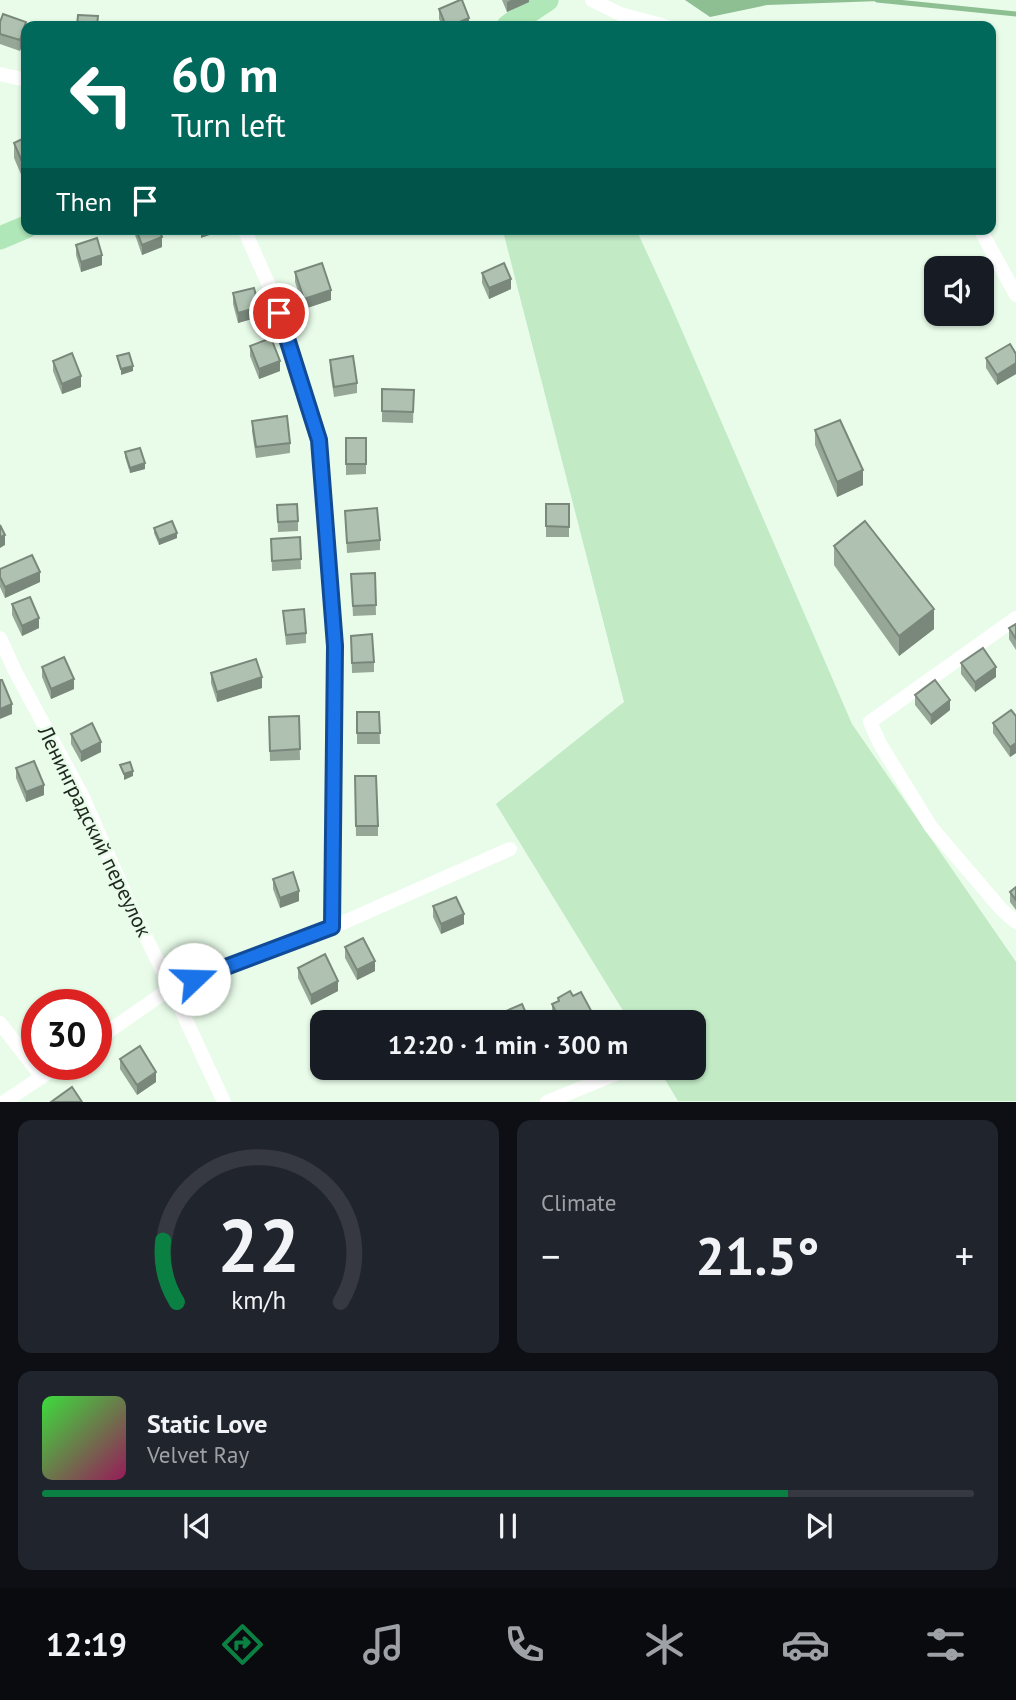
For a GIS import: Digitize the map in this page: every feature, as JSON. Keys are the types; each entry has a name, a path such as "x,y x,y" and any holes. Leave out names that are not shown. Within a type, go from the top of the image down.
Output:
{"main road":[{"path":"516,21 547,0"},
{"path":"0,238 21,229"}],"street":[{"path":"592,0 620,14 646,21"},
{"path":"0,74 21,79"},
{"path":"247,235 270,288 319,440 335,646 332,927"},
{"path":"983,235 1016,295"},
{"path":"1016,618 870,722 880,744 931,827 1002,910 1016,922"},
{"name":"Ленинградский переулок","path":"0,638 83,797 129,903 224,1101"},
{"path":"112,1029 171,988 332,927 510,849"},
{"path":"0,1023 21,1050"},
{"path":"4,1101 37,1080"},
{"path":"547,1101 600,1080"}],"shaded area":[{"path":"685,0 880,1 767,5 710,17"},
{"path":"504,235 639,235 852,724 1016,962 1016,1101 678,1101 665,1080 706,1080 706,1010 623,1010 496,804 624,702"}],"building":[{"path":"462,0 469,18 462,21 444,21 439,9"},
{"path":"3,14 23,21 20,40 0,34"},
{"path":"78,15 98,16 98,21 77,21"},
{"path":"21,140 21,159 14,143"},
{"path":"138,235 161,235 162,237 142,245"},
{"path":"97,238 102,255 81,262 76,245"},
{"path":"322,263 331,290 304,299 295,272"},
{"path":"504,263 511,279 489,288 482,273"},
{"path":"254,288 259,307 238,313 233,293"},
{"path":"271,338 280,361 259,369 250,346"},
{"path":"1010,344 1016,354 1016,363 997,375 986,358"},
{"path":"72,353 81,376 62,384 53,361"},
{"path":"129,353 133,366 121,369 117,356"},
{"path":"353,356 357,383 334,387 330,360"},
{"path":"382,389 414,390 413,412 382,411"},
{"path":"287,416 290,443 256,447 252,421"},
{"path":"840,420 863,470 837,482 815,430"},
{"path":"346,438 366,438 366,464 346,464"},
{"path":"140,448 145,463 130,468 125,452"},
{"path":"297,504 298,521 278,522 277,505"},
{"path":"546,504 569,504 569,527 546,526"},
{"path":"377,508 380,540 347,543 345,511"},
{"path":"172,521 177,533 159,540 154,528"},
{"path":"865,521 934,609 899,636 834,546"},
{"path":"300,537 301,559 272,561 271,539"},
{"path":"32,555 40,572 5,587 0,577 0,569"},
{"path":"375,573 376,605 353,606 351,574"},
{"path":"30,597 39,618 22,626 12,604"},
{"path":"304,609 306,633 286,635 283,611"},
{"path":"1016,624 1016,639 1009,628"},
{"path":"372,634 374,662 352,663 351,636"},
{"path":"983,648 996,667 975,682 961,663"},
{"path":"64,657 74,679 51,689 42,667"},
{"path":"256,659 262,677 217,692 211,673"},
{"path":"0,680 12,704 0,709"},
{"path":"935,680 950,700 931,715 915,695"},
{"path":"1011,710 1016,716 1016,743 1010,747 993,723"},
{"path":"357,712 379,712 380,733 357,733"},
{"path":"299,716 300,749 270,751 269,717"},
{"path":"92,723 101,742 81,752 71,734"},
{"path":"34,761 44,785 26,792 16,768"},
{"path":"130,762 133,771 124,774 120,765"},
{"path":"355,776 376,776 378,826 356,826"},
{"path":"293,872 299,891 280,898 273,879"},
{"path":"1016,887 1016,900 1010,892"},
{"path":"456,897 464,914 441,924 433,906"},
{"path":"363,938 375,961 357,970 345,947"},
{"path":"325,954 338,981 311,995 298,968"},
{"path":"570,991 573,996 581,992 591,1010 555,1010 552,1004 559,1001 558,998"},
{"path":"522,1004 525,1010 508,1010"},
{"path":"140,1046 156,1072 137,1085 120,1059"},
{"path":"72,1087 82,1102 51,1102"}],"waterway":[{"path":"877,0 1016,14"}],"route":[{"path":"194,979 332,927 335,646 319,440 279,313"}]}
